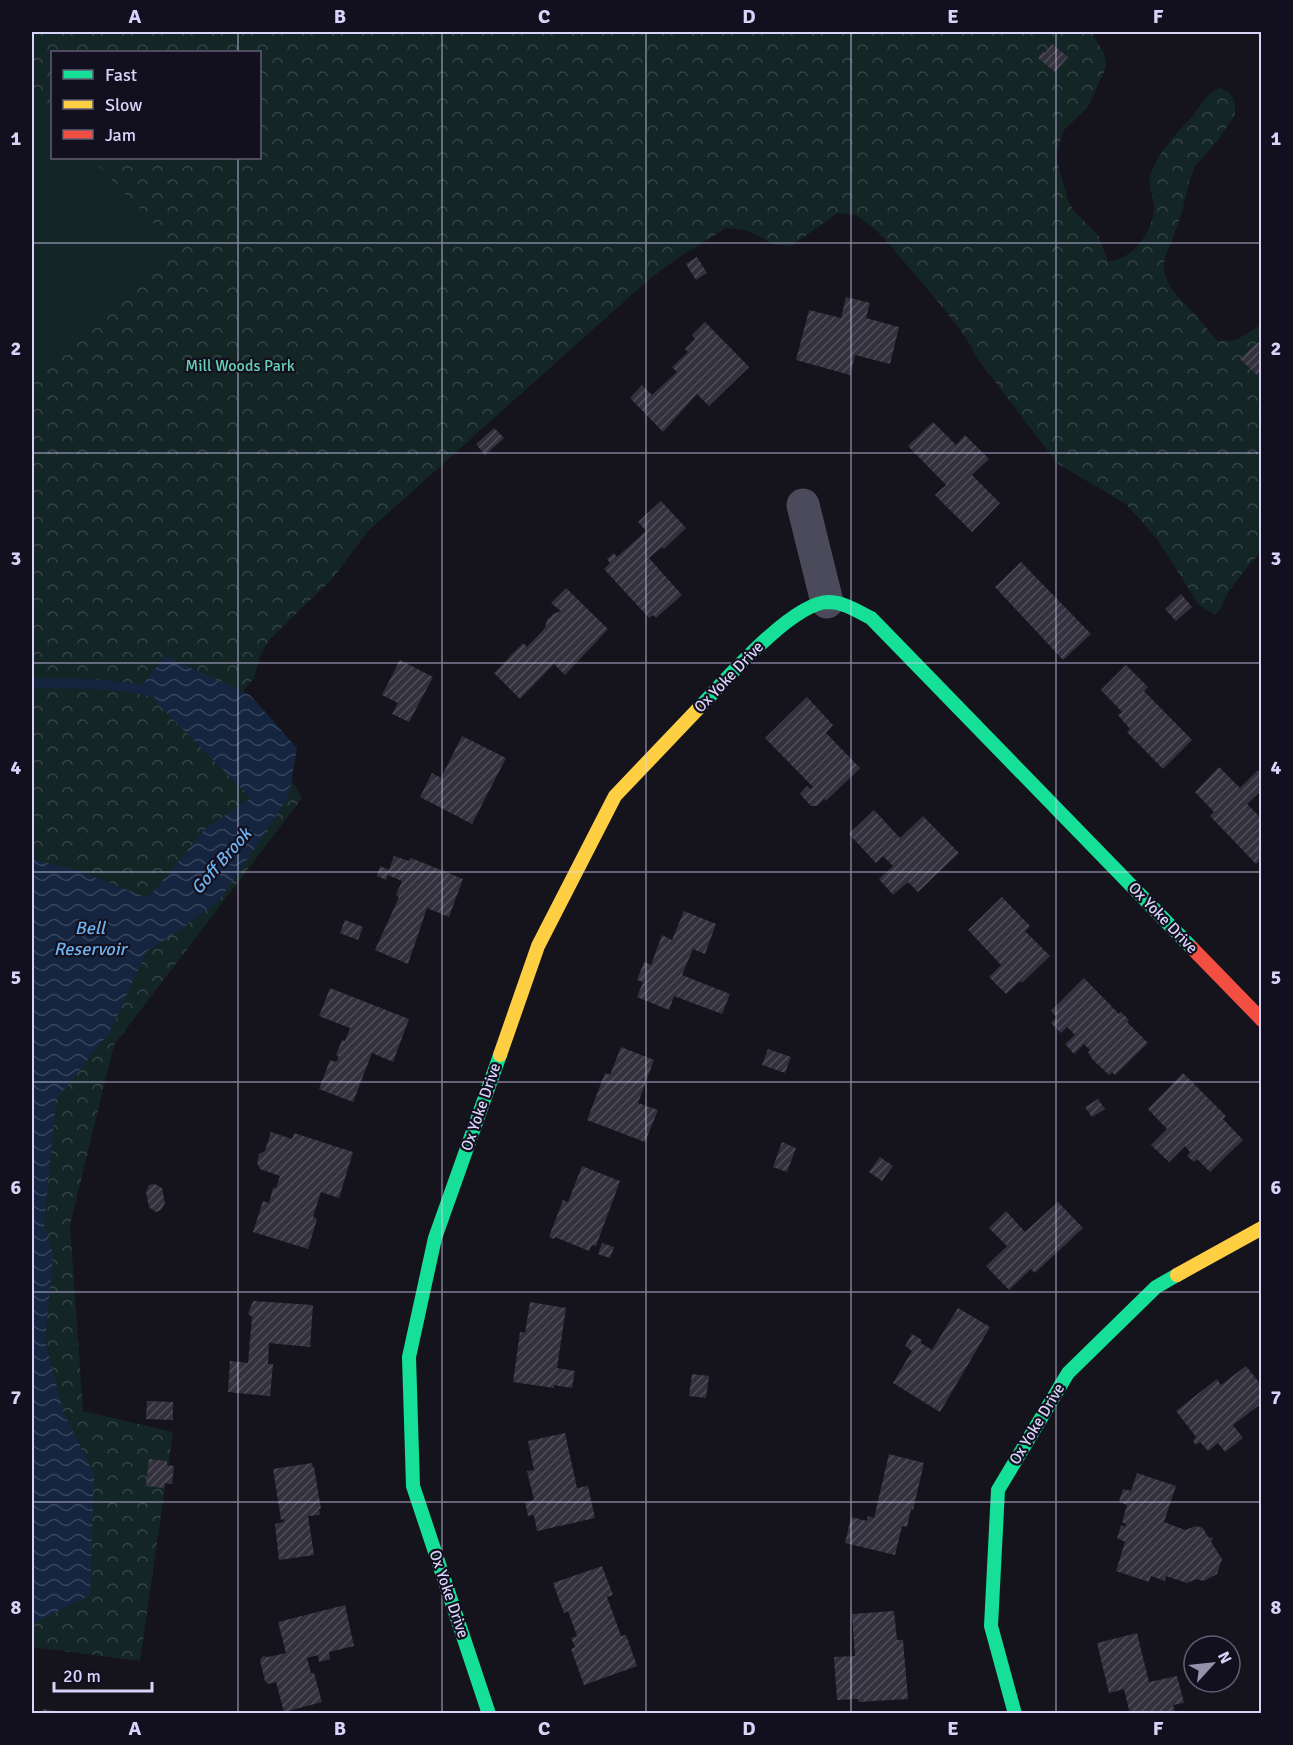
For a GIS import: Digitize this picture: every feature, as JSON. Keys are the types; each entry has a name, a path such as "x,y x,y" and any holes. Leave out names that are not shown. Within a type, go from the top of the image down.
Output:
{"street":[{"path":"803,505 828,602"},
{"name":"Ox Yoke Drive","path":"489,1713 413,1486 409,1357 435,1238 538,946 615,796 759,645 790,620 815,605 828,602 844,604 871,618 1262,1020"},
{"name":"Ox Yoke Drive","path":"1015,1713 991,1626 998,1490 1068,1373 1156,1287 1262,1228"}],"green space":[{"name":"Mill Woods Park","path":"32,32 1091,32 1104,53 1106,65 1088,107 1063,131 1056,157 1068,201 1074,211 1098,235 1108,261 1126,256 1141,242 1151,224 1154,205 1150,178 1162,153 1211,93 1220,88 1230,93 1235,103 1235,114 1220,138 1196,165 1165,257 1164,268 1171,287 1218,341 1236,340 1261,325 1261,552 1233,585 1215,615 1199,605 1157,539 1126,504 1058,464 979,361 966,338 944,309 876,230 856,215 838,213 791,246 773,244 746,230 726,228 675,260 646,282 368,531 333,578 269,640 260,656 254,678 243,691 239,690 302,798 114,1045 70,1225 83,1411 173,1432 140,1661 32,1647 32,53 35,56 32,52"},
{"path":"32,95 51,116 51,159 92,159 173,244 174,255 32,370"}],"water":[{"name":"Bell Reservoir","path":"165,656 250,695 297,748 289,795 247,860 220,899 180,930 147,951 109,1033 56,1100 44,1224 53,1255 45,1341 63,1411 94,1474 90,1595 32,1624 32,859 79,871 148,898 205,829 251,798 141,687"}],"building":[{"path":"1052,44 1068,57 1055,72 1038,58"},
{"path":"697,257 707,273 696,280 686,264"},
{"path":"846,297 870,303 866,318 899,327 890,364 855,355 850,375 796,360 809,310 841,318"},
{"path":"705,322 749,367 709,406 697,394 663,432 630,398 642,385 652,395 677,372 672,367 688,352 685,349 695,339 692,335"},
{"path":"1258,342 1262,345 1262,371 1257,375 1240,359"},
{"path":"933,422 956,445 965,435 989,459 972,475 1000,503 972,532 935,495 946,485 908,446"},
{"path":"494,428 504,438 485,455 476,444"},
{"path":"661,501 686,528 664,549 662,547 649,558 682,595 656,618 653,615 649,618 604,569 610,563 607,559 614,553 617,557 646,531 638,522"},
{"path":"1021,562 1091,634 1063,660 995,587"},
{"path":"566,588 608,629 565,675 554,664 520,699 494,673 523,643 527,647 545,628 547,620 553,614 561,611 551,603"},
{"path":"1181,594 1192,607 1176,621 1165,609"},
{"path":"400,660 433,677 409,722 392,714 398,703 382,695"},
{"path":"1126,665 1148,687 1144,691 1192,740 1163,769 1127,732 1130,729 1118,715 1122,712 1101,690"},
{"path":"807,697 833,725 826,733 860,768 826,801 824,799 817,806 811,806 800,794 807,786 811,789 813,787 765,738"},
{"path":"462,736 506,758 472,824 420,797 432,773 441,778"},
{"path":"1219,767 1240,788 1258,770 1262,774 1262,790 1247,804 1262,819 1262,858 1256,864 1210,816 1214,812 1195,792"},
{"path":"874,810 900,838 923,816 959,853 918,892 908,882 893,895 879,879 893,866 883,856 876,863 849,834"},
{"path":"394,856 409,861 411,858 463,879 449,917 427,908 408,964 375,950 399,897 396,895 402,881 388,875 386,880 377,876 380,866 389,870"},
{"path":"1002,897 1030,926 1025,931 1050,956 1022,983 1020,981 1006,994 989,977 1001,965 968,930"},
{"path":"684,911 716,924 705,954 693,949 682,975 730,994 722,1014 674,996 669,1010 637,997 643,982 637,980 644,962 651,965 662,935 672,940"},
{"path":"345,920 363,927 358,940 340,933"},
{"path":"1084,978 1119,1014 1121,1012 1129,1020 1127,1022 1148,1043 1115,1075 1112,1072 1109,1075 1092,1059 1088,1052 1090,1050 1084,1044 1074,1054 1065,1044 1075,1035 1067,1027 1061,1033 1051,1023 1057,1017 1051,1011"},
{"path":"330,988 409,1019 393,1062 372,1053 353,1102 319,1089 330,1060 336,1062 339,1057 336,1055 350,1028 319,1016"},
{"path":"621,1047 654,1060 638,1103 658,1110 645,1142 587,1120 605,1073 610,1075"},
{"path":"768,1049 791,1057 785,1073 762,1065"},
{"path":"1183,1073 1226,1116 1223,1119 1243,1140 1210,1172 1197,1159 1194,1162 1187,1156 1190,1152 1185,1146 1169,1162 1151,1145 1167,1129 1148,1109"},
{"path":"1098,1099 1105,1109 1092,1117 1085,1107"},
{"path":"271,1132 292,1139 294,1133 353,1152 339,1198 321,1192 313,1217 317,1219 308,1249 253,1232 263,1201 269,1203 273,1188 276,1188 280,1176 260,1169 257,1163 259,1154 265,1151"},
{"path":"782,1142 796,1148 787,1172 773,1167"},
{"path":"880,1157 893,1166 882,1181 869,1172"},
{"path":"582,1166 620,1181 596,1246 592,1245 589,1251 555,1237 554,1239 549,1237 563,1200 568,1202"},
{"path":"155,1184 162,1188 165,1203 161,1210 156,1212 149,1207 146,1192 149,1185"},
{"path":"1058,1202 1083,1228 1035,1273 1031,1269 1009,1290 986,1266 1007,1246 989,1228 1006,1211 1025,1232"},
{"path":"602,1243 614,1247 610,1258 598,1254"},
{"path":"253,1301 313,1305 310,1347 269,1343 268,1364 273,1364 270,1396 228,1392 230,1361 248,1363 252,1317 248,1314"},
{"path":"530,1302 566,1308 557,1368 575,1371 572,1388 554,1385 554,1388 513,1382 520,1332 525,1333"},
{"path":"958,1308 990,1327 940,1412 893,1383 912,1351 905,1346 912,1334 932,1350"},
{"path":"1246,1366 1262,1386 1262,1403 1233,1425 1243,1438 1225,1452 1218,1443 1208,1451 1200,1442 1196,1445 1193,1441 1196,1437 1176,1411 1217,1379 1221,1385"},
{"path":"692,1374 709,1376 706,1398 689,1396"},
{"path":"147,1401 173,1402 173,1420 146,1419"},
{"path":"565,1433 577,1488 588,1486 595,1518 537,1531 534,1515 528,1516 525,1502 534,1500 527,1471 534,1470 528,1441"},
{"path":"889,1454 924,1463 913,1510 911,1509 907,1527 902,1526 895,1555 845,1543 851,1517 867,1521 868,1516 874,1518"},
{"path":"149,1459 167,1461 167,1465 174,1466 172,1484 165,1483 164,1488 146,1486"},
{"path":"312,1463 321,1509 319,1509 320,1515 308,1516 314,1555 279,1560 275,1524 284,1522 284,1519 281,1520 273,1469"},
{"path":"1137,1473 1176,1486 1164,1522 1185,1530 1196,1526 1203,1528 1208,1537 1213,1538 1211,1542 1222,1559 1217,1574 1204,1581 1196,1579 1187,1583 1166,1576 1165,1581 1151,1576 1149,1582 1116,1571 1125,1542 1117,1538 1121,1525 1125,1527 1126,1524 1122,1522 1127,1505 1119,1502 1123,1489 1131,1491"},
{"path":"602,1566 613,1595 607,1597 621,1636 626,1635 637,1666 584,1685 571,1649 575,1647 571,1638 577,1636 568,1611 564,1613 553,1583"},
{"path":"345,1605 354,1646 329,1652 330,1659 319,1662 318,1655 307,1658 322,1702 284,1712 276,1682 268,1684 265,1681 260,1660 263,1656 286,1653 278,1622"},
{"path":"894,1611 897,1640 903,1640 908,1699 858,1702 858,1699 837,1700 834,1657 855,1656 852,1614"},
{"path":"1137,1633 1149,1682 1177,1676 1184,1703 1173,1705 1175,1714 1130,1714 1124,1689 1109,1693 1097,1643"},
{"path":"43,1709 61,1712 61,1714 42,1714"}],"waterway":[{"name":"Goff Brook","path":"32,683 110,685 156,692"}],"traffic: fast":[{"path":"697,710 758,646 796,616 813,606 828,602 855,610 871,618 1192,948"},
{"path":"489,1714 413,1486 409,1357 435,1238 500,1055"},
{"path":"1015,1714 991,1626 998,1490 1068,1373 1156,1287 1177,1275"}],"traffic: slow":[{"path":"500,1055 538,946 615,796 697,710"},
{"path":"1177,1275 1262,1228"}],"traffic: jam":[{"path":"1192,948 1262,1020"}]}
